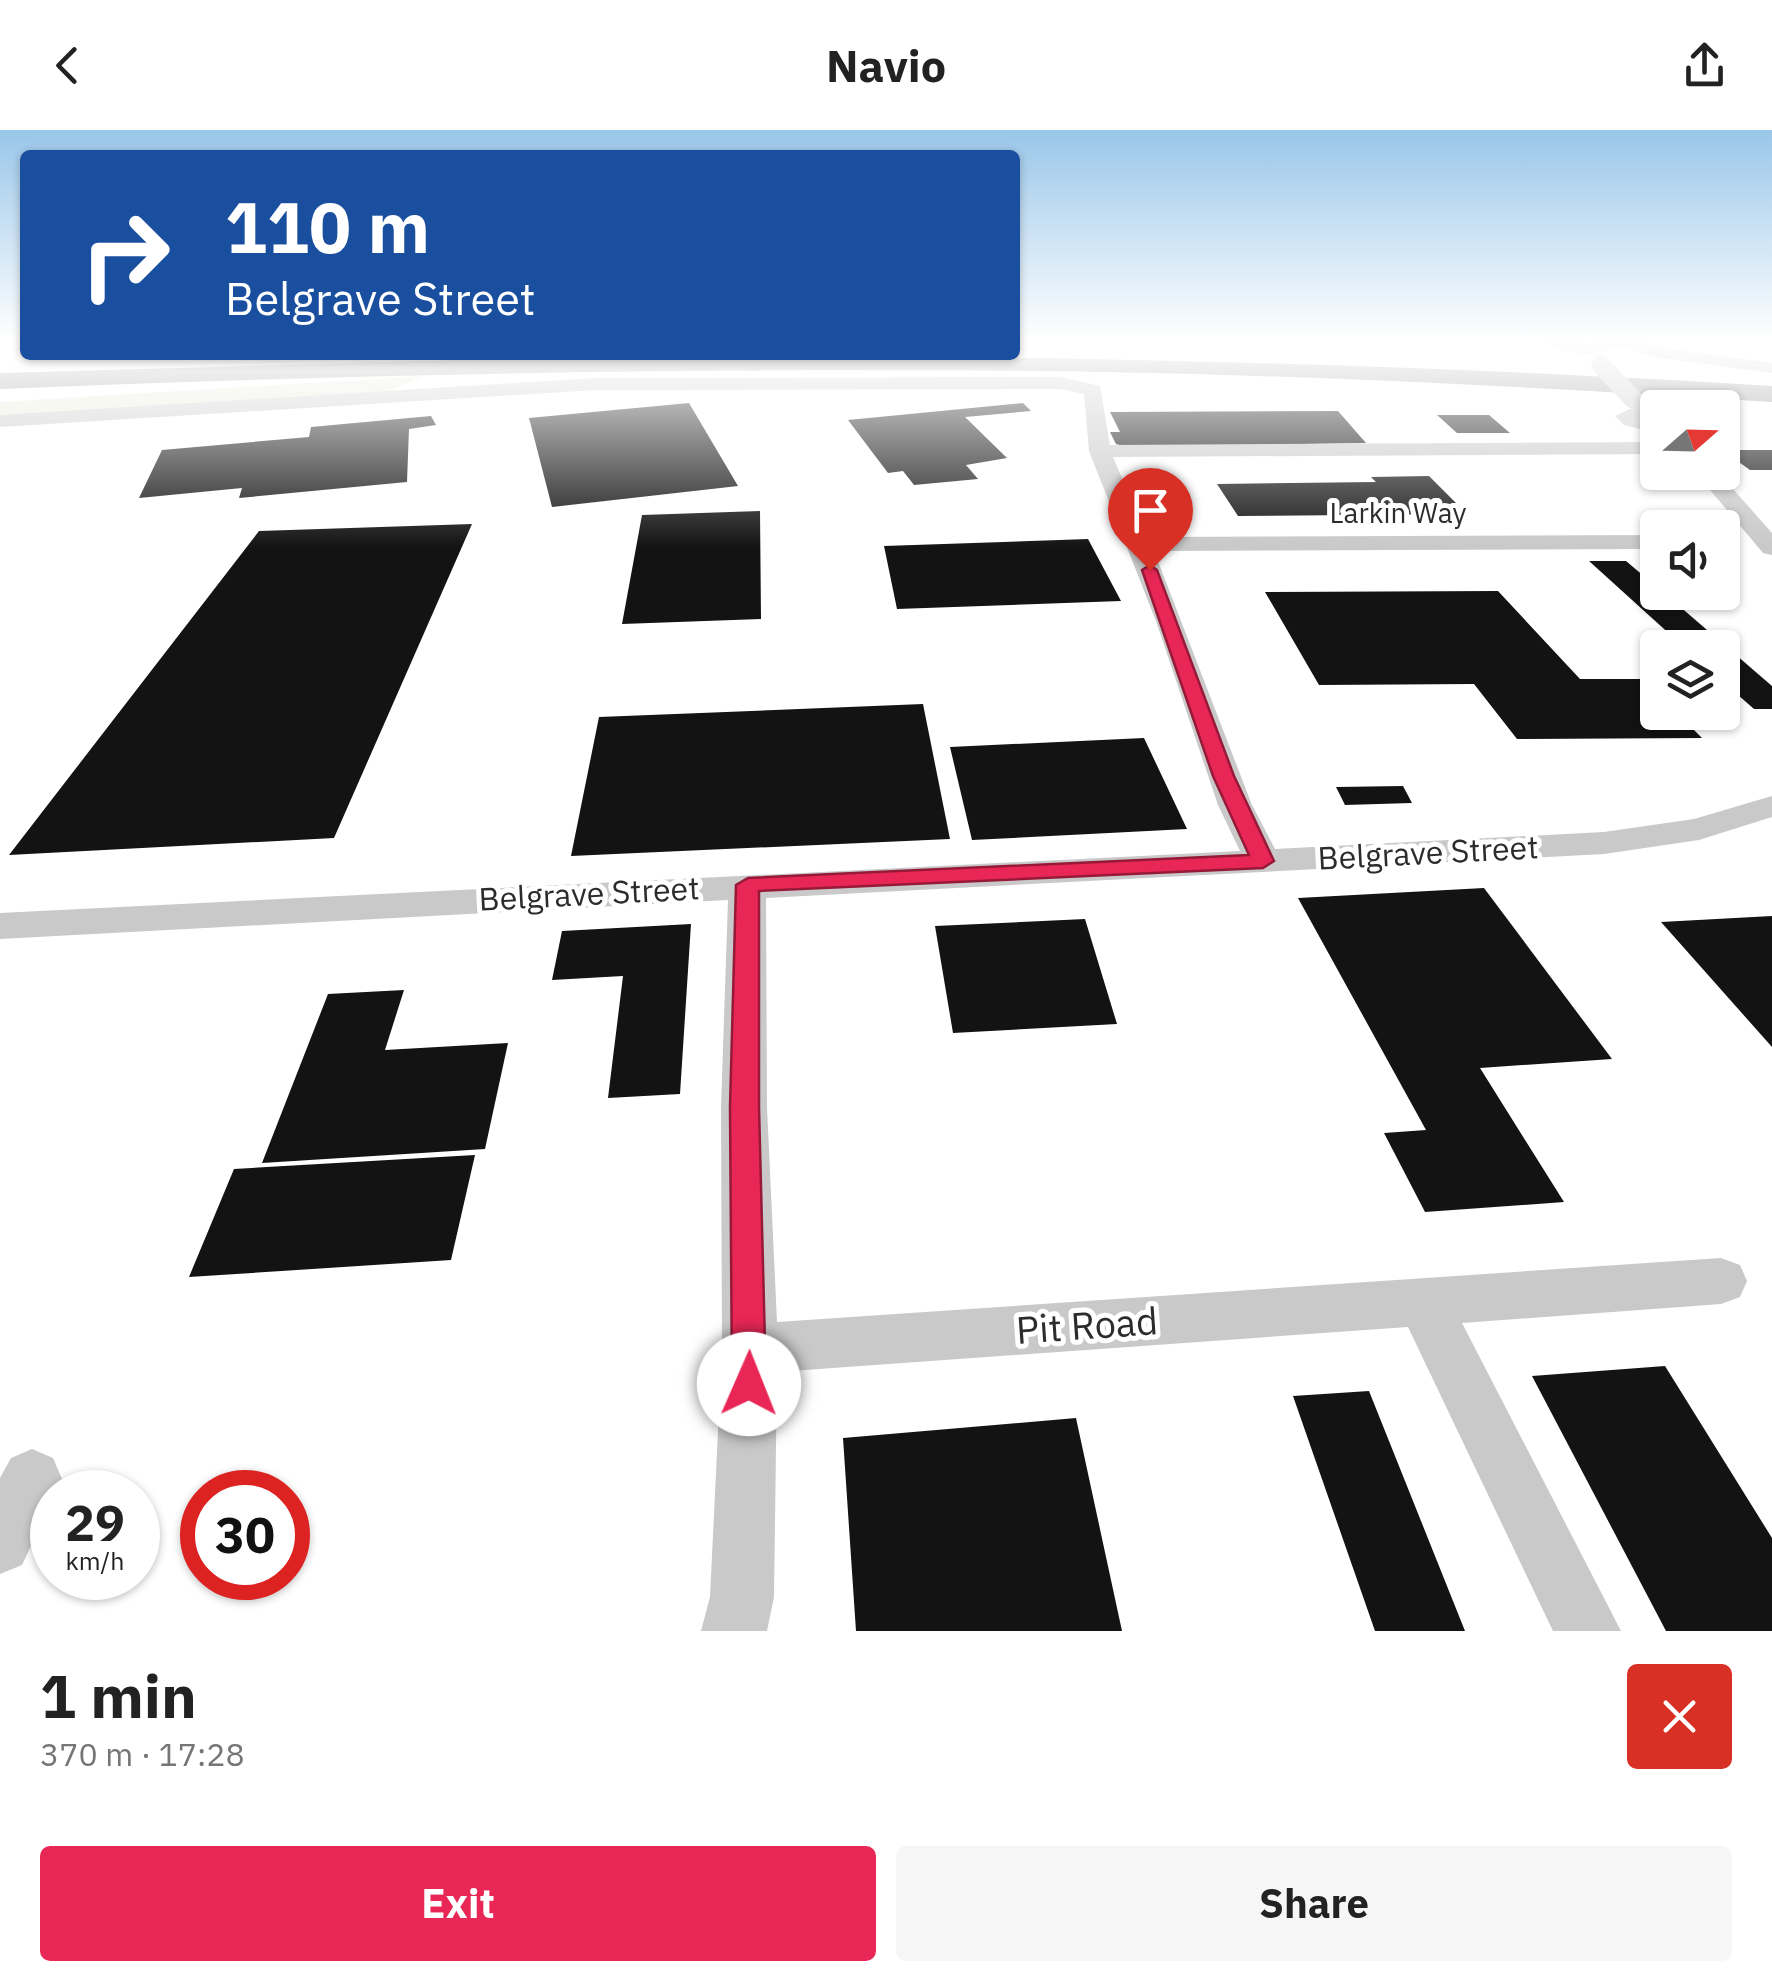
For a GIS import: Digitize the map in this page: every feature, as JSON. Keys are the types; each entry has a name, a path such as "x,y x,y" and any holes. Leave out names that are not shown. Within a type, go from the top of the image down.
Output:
{"highway":[{"path":"1592,407 1640,413"},
{"path":"1740,411 1772,413"}],"street":[{"path":"0,421 225,407"},
{"path":"1095,407 1100,451 1139,544 1229,791 1263,861"},
{"path":"1100,451 1640,448"},
{"path":"1722,490 1769,544"},
{"name":"Larkin Way","path":"1139,544 1640,542"},
{"path":"1740,542 1769,544"},
{"name":"Belgrave Street","path":"0,926 1604,843 1700,830 1772,806"},
{"path":"734,1631 742,1597 750,1349 744,1107 748,885"},
{"name":"Pit Road","path":"750,1349 1721,1281"},
{"path":"1424,1303 1588,1631"},
{"path":"0,1543 30,1483"}],"green space":[{"path":"0,407 139,407 0,416"}],"building":[{"path":"646,407 691,407 738,486 552,507 529,418"},
{"path":"981,407 1027,407 1031,411 965,417 1007,458 966,465 978,479 914,485 903,471 888,473 848,420"},
{"path":"1338,411 1366,443 1127,447 1116,444 1110,432 1120,432 1110,412"},
{"path":"1437,415 1489,415 1510,433 1457,433"},
{"path":"431,416 436,425 409,429 407,482 239,498 242,488 139,498 162,450 309,437 311,427"},
{"path":"1740,450 1772,450 1772,470 1750,470 1740,463"},
{"path":"1429,476 1467,514 1238,516 1217,484 1376,482 1371,477"},
{"path":"760,511 761,619 622,624 642,515"},
{"path":"472,524 334,838 9,855 259,531"},
{"path":"1088,539 1121,601 897,609 884,546"},
{"path":"1589,561 1626,561 1640,573 1640,607"},
{"path":"1498,591 1580,679 1640,679 1640,730 1694,730 1702,738 1517,739 1474,684 1319,685 1265,592"},
{"path":"1643,610 1684,610 1707,630 1665,630"},
{"path":"1740,658 1772,686 1772,709 1754,709 1740,697"},
{"path":"923,704 950,839 571,856 599,717"},
{"path":"1144,738 1187,829 972,840 950,747"},
{"path":"1403,786 1412,803 1345,805 1336,787"},
{"path":"1484,888 1612,1059 1480,1068 1564,1202 1425,1212 1384,1133 1426,1130 1298,898"},
{"path":"1772,916 1772,1047 1661,922"},
{"path":"1085,919 1117,1024 953,1033 935,926"},
{"path":"691,924 680,1094 608,1098 623,976 552,980 562,931"},
{"path":"404,990 385,1050 508,1043 485,1149 262,1163 328,994"},
{"path":"475,1155 451,1260 189,1277 234,1169"},
{"path":"1665,1366 1772,1538 1772,1631 1666,1631 1532,1376"},
{"path":"1369,1391 1465,1631 1375,1631 1293,1396"},
{"path":"1076,1418 1122,1631 856,1631 843,1438"}],"route":[{"path":"749,1384 744,1107 748,885 1263,861 1235,805 1150,570"}]}
